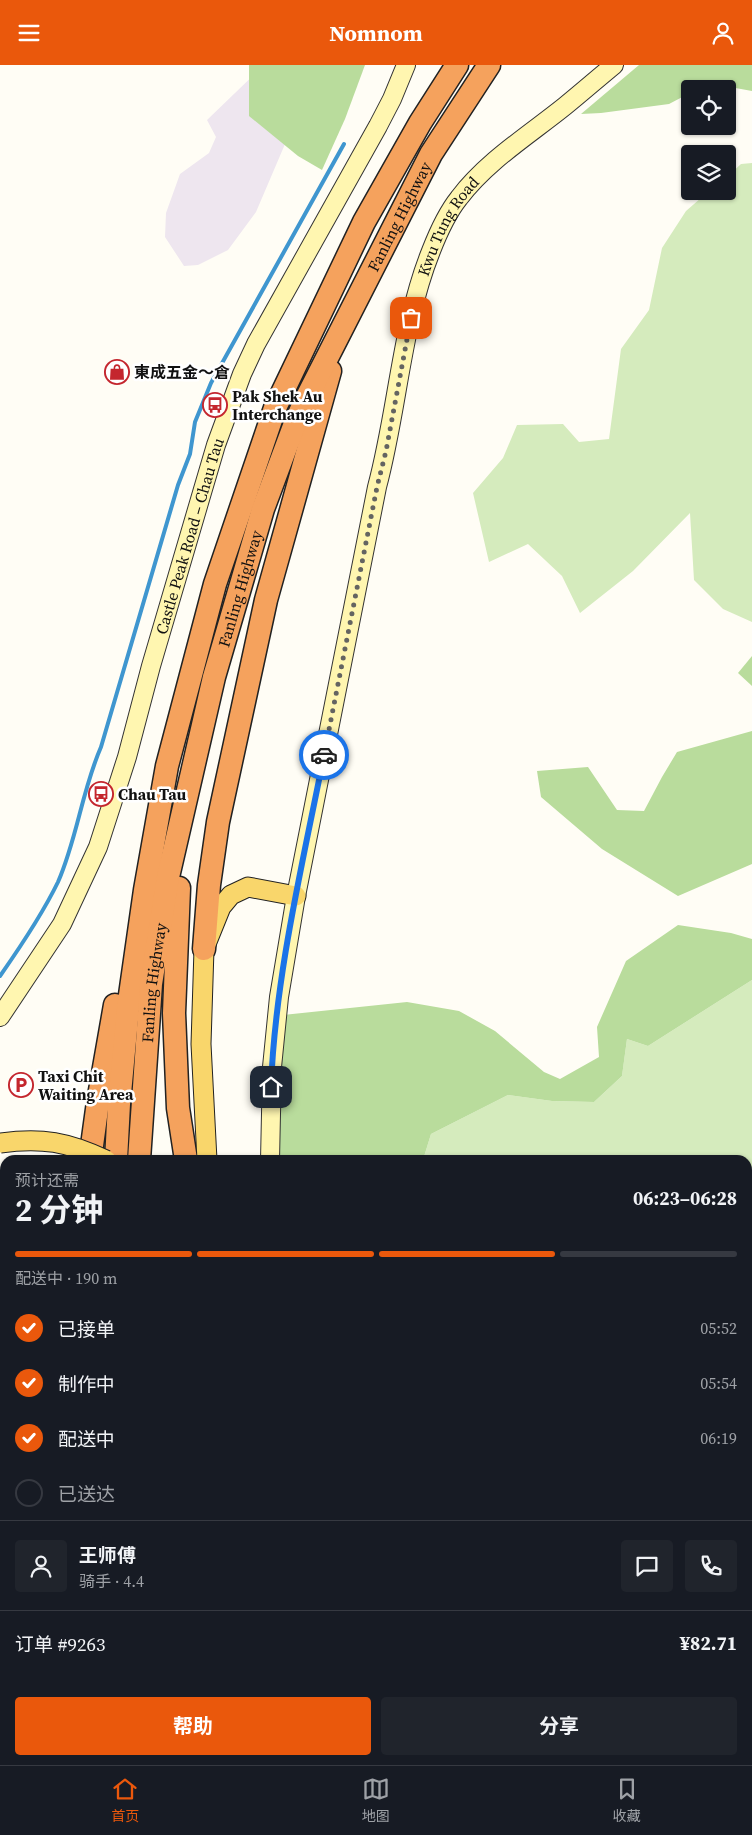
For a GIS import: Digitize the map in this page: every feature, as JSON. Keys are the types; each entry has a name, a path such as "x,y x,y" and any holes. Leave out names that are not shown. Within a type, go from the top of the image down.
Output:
{"highway":[{"name":"Fanling Highway","path":"116,1155 128,1009 145,889 167,766 215,584 275,408 364,222 420,123 457,65"},
{"name":"Fanling Highway","path":"139,1155 151,983 168,877 214,677 263,509 298,417 339,334 431,154 488,65"},
{"path":"204,949 218,822 260,629 322,405 339,334"},
{"path":"91,1155 131,909 167,766"},
{"path":"185,1155 178,1107 174,1013 177,924 186,798"}],"main road":[{"path":"207,1155 201,1011 204,949 221,907 231,895 248,887 296,896"},
{"path":"0,1143 21,1140 50,1141 79,1147 96,1155"}],"street":[{"name":"Castle Peak Road – Chau Tau","path":"0,1017 62,924 98,847 127,757 151,666 216,445 242,374 261,335 381,120 406,65"},
{"name":"Kwu Tung Road","path":"270,1155 272,1059 279,997 296,896 377,487 386,451 413,304 438,231 457,199 472,181 614,65"}],"shaded area":[{"path":"263,66 294,123 256,212 228,250 198,265 184,266 165,237 166,213 180,174 209,153 216,137 207,120"}],"green space":[{"path":"249,65 365,65 345,119 322,170 298,156 249,116"},
{"path":"639,65 752,65 752,91 736,88 736,80 681,80 681,98 669,104 581,114"},
{"path":"752,163 752,622 723,609 694,580 690,513 633,571 580,613 562,576 528,544 489,562 473,493 503,458 517,425 563,424 579,442 609,439 621,349 649,310 662,248 686,211 699,200 736,200 736,169 741,164"},
{"path":"752,656 752,686 738,673"},
{"path":"752,731 752,864 678,896 602,849 541,797 537,771 588,767 617,810 644,811 677,752"},
{"path":"678,925 731,933 752,939 752,980 648,1046 627,1039 622,1076 594,1102 552,1101 508,1095 431,1134 425,1155 277,1155 283,1015 407,1002 459,1011 495,1031 544,1072 560,1079 599,1057 597,1027 626,961"},
{"path":"752,980 752,1155 425,1155 431,1134 508,1095 552,1101 594,1102 622,1076 627,1039 648,1046"}],"waterway":[{"path":"0,976 45,906 65,866 178,485 190,454 195,422 211,383 344,144"}],"way so far":[{"path":"324,755 411,318"}],"place":[{"name":"東成五金～倉","path":"117,372"},
{"name":"Pak Shek Au Interchange","path":"215,405"},
{"name":"Chau Tau","path":"101,794"},
{"name":"Taxi Chit Waiting Area","path":"21,1085"}],"route":[{"path":"271,1087 279,997 296,896 324,755"}]}
